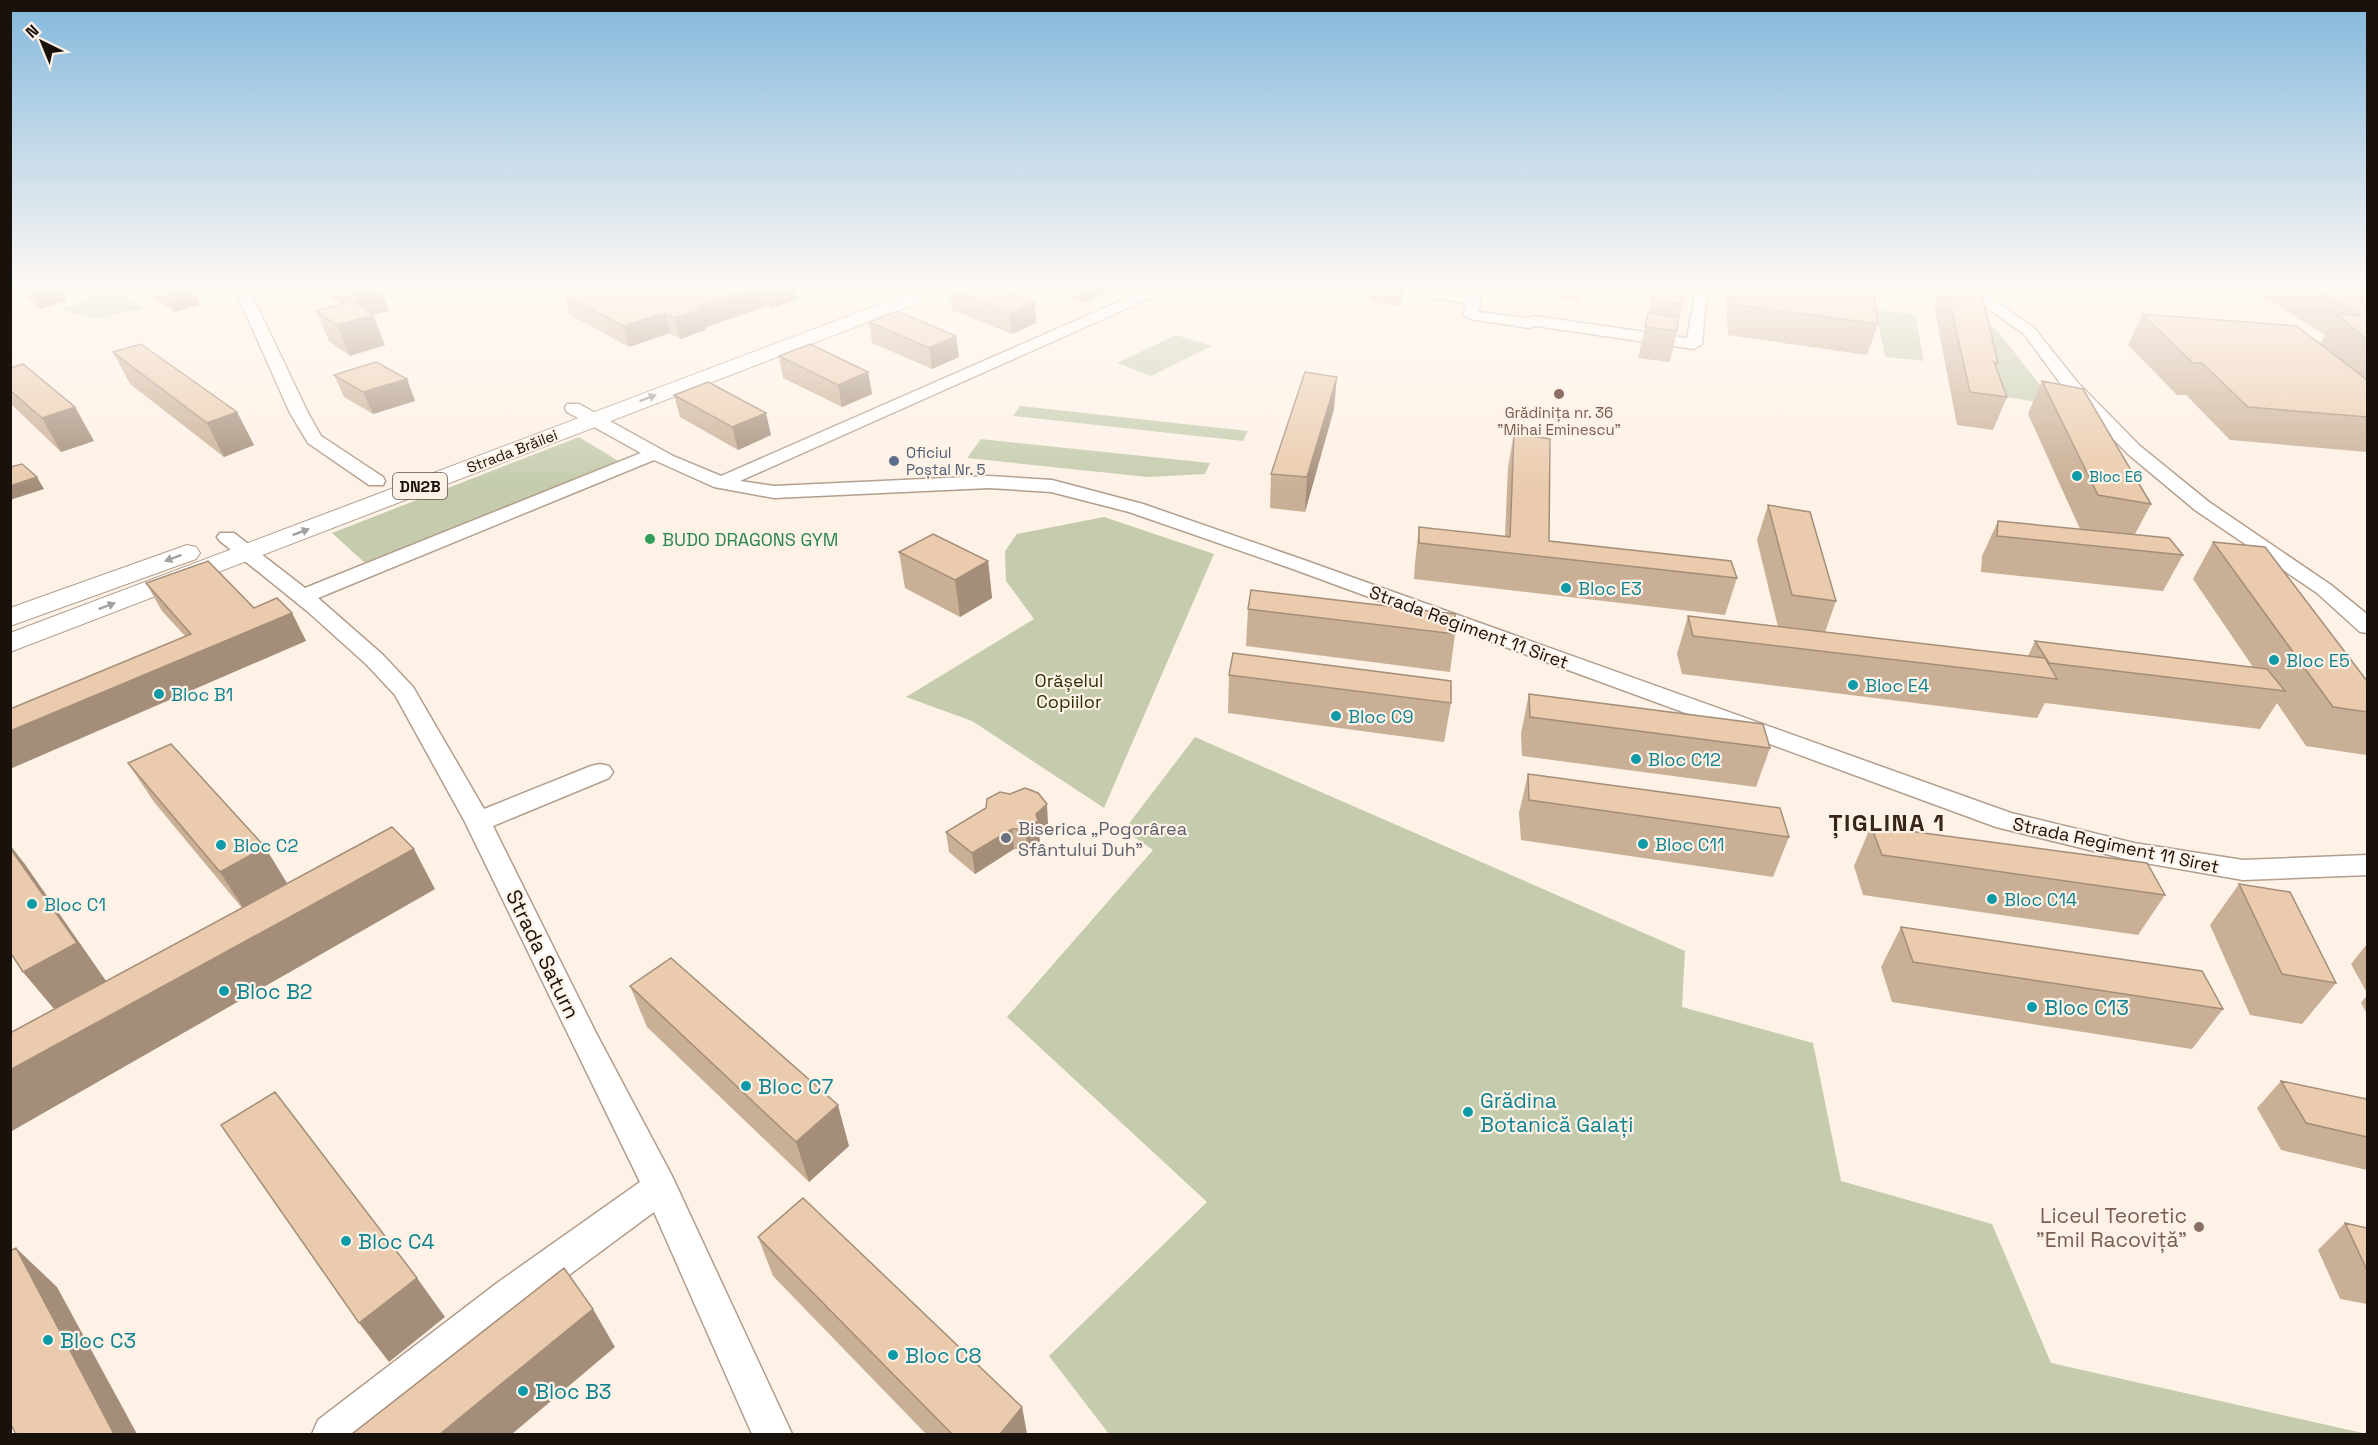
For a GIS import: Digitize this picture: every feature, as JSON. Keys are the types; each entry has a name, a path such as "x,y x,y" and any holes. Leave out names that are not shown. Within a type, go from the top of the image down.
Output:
{"main road":[{"name":"Strada Brăilei","path":"10,618 237,545 737,352"},
{"name":"Strada Brăilei","path":"10,643 237,545 376,481 583,413 755,352"}],"street":[{"path":"271,352 299,413 314,439 376,481"},
{"path":"721,483 1016,352"},
{"path":"2045,352 2072,387 2134,450 2202,506 2324,589 2367,627"},
{"name":"Strada Regiment 11 Siret","path":"583,413 657,453 721,483 774,492 989,482 1052,486 1136,508 1297,564 2005,821 2123,850 2243,870 2367,865"},
{"path":"303,597 657,453"},
{"name":"Strada Saturn","path":"237,545 303,597 375,660 405,692 478,822 584,1039 660,1186 772,1434"},
{"path":"478,822 600,772"},
{"path":"332,1434 510,1296 660,1186"}],"green space":[{"path":"1139,352 1199,352 1151,376 1117,363"},
{"path":"1884,352 1922,352 1924,361 1885,357"},
{"path":"1986,352 2014,352 2056,405 2000,396"},
{"path":"1020,406 1248,431 1243,441 1013,416"},
{"path":"579,437 620,462 365,563 332,533"},
{"path":"981,439 1210,463 1205,474 1148,477 967,458"},
{"name":"Orășelul Copiilor","path":"1104,517 1214,554 1104,808 972,721 906,697 1034,619 1006,581 1005,551 1017,534"},
{"name":"Grădina Botanică Galați","path":"1195,737 1685,951 1682,1007 1813,1043 1841,1181 1992,1224 2051,1363 2367,1434 1109,1434 1049,1356 1207,1202 1007,1017 1153,850 1124,830"}],"building":[{"path":"114,352 153,352 237,412 207,423"},
{"path":"788,352 827,352 868,372 838,385 779,356"},
{"path":"1961,352 1996,352 1998,363 1994,362 2007,397 1970,392"},
{"path":"2182,352 2331,352 2367,380 2367,417 2248,407 2202,363 2193,363"},
{"path":"376,362 407,379 363,392 334,375"},
{"path":"23,364 75,407 42,418 10,390 10,368"},
{"path":"1305,372 1337,377 1307,477 1271,474"},
{"path":"2042,381 2083,389 2151,504 2098,495"},
{"path":"708,382 766,413 732,427 674,395"},
{"path":"1514,433 1550,439 1549,541 1731,561 1737,578 1419,543 1419,527 1510,537"},
{"path":"22,464 37,477 10,486 10,467"},
{"path":"1768,505 1810,512 1836,601 1792,595"},
{"path":"1998,521 2169,538 2183,555 1997,536"},
{"path":"933,534 988,561 955,580 899,552"},
{"path":"2213,542 2265,547 2367,681 2367,712 2333,707"},
{"path":"208,561 254,608 277,598 292,613 10,731 10,709 191,634 146,583"},
{"path":"1251,590 1455,614 1455,634 1248,609"},
{"path":"1688,616 2045,658 2057,679 1693,636"},
{"path":"2035,641 2267,669 2285,691 2049,663"},
{"path":"1233,653 1451,681 1451,703 1229,675"},
{"path":"1529,694 1763,724 1770,748 1530,717"},
{"path":"171,744 265,847 220,872 128,763"},
{"path":"1528,774 1780,808 1789,837 1529,800"},
{"path":"1025,788 1038,793 1047,804 1036,814 1038,821 1025,829 1012,829 972,853 946,832 986,808 987,799 1000,792 1010,794"},
{"path":"1871,826 2147,863 2165,895 1882,855"},
{"path":"392,827 414,849 10,1070 10,1033"},
{"path":"10,848 77,943 23,972 10,952"},
{"path":"2239,884 2290,892 2336,983 2282,974"},
{"path":"1901,927 2202,971 2223,1009 1913,962"},
{"path":"671,958 838,1105 796,1142 630,986"},
{"path":"2281,1081 2367,1099 2367,1137 2306,1123"},
{"name":"Bloc C4","path":"275,1092 417,1278 359,1323 221,1125"},
{"path":"803,1198 1022,1407 1000,1434 952,1434 758,1237"},
{"path":"2345,1223 2367,1228 2367,1270"},
{"name":"Bloc C3","path":"16,1248 114,1434 16,1434 10,1423 10,1251"},
{"path":"564,1268 593,1309 440,1434 352,1434"}],"place":[{"name":"Grădinița nr. 36 \"Mihai Eminescu\"","path":"1559,394"},
{"name":"Oficiul Poștal Nr. 5","path":"894,461"},
{"name":"Bloc E6","path":"2077,476"},
{"name":"BUDO DRAGONS GYM","path":"650,539"},
{"name":"Bloc E3","path":"1566,588"},
{"name":"Bloc E5","path":"2274,660"},
{"name":"Bloc E4","path":"1853,685"},
{"name":"Bloc B1","path":"159,694"},
{"name":"Bloc C9","path":"1336,716"},
{"name":"Bloc C12","path":"1636,759"},
{"name":"Biserica „Pogorârea Sfântului Duh\"","path":"1006,838"},
{"name":"Bloc C11","path":"1643,844"},
{"name":"Bloc C2","path":"221,845"},
{"name":"Bloc C14","path":"1992,899"},
{"name":"Bloc C1","path":"32,904"},
{"name":"Bloc B2","path":"224,991"},
{"name":"Bloc C13","path":"2032,1007"},
{"name":"Bloc C7","path":"746,1086"},
{"name":"Grădina Botanică Galați","path":"1468,1112"},
{"name":"Liceul Teoretic \"Emil Racoviță\"","path":"2199,1227"},
{"name":"Bloc C4","path":"346,1241"},
{"name":"Bloc C3","path":"48,1340"},
{"name":"Bloc C8","path":"893,1355"},
{"name":"Bloc B3","path":"523,1391"}],"district":[{"name":"ȚIGLINA 1","path":"1887,822"}]}
